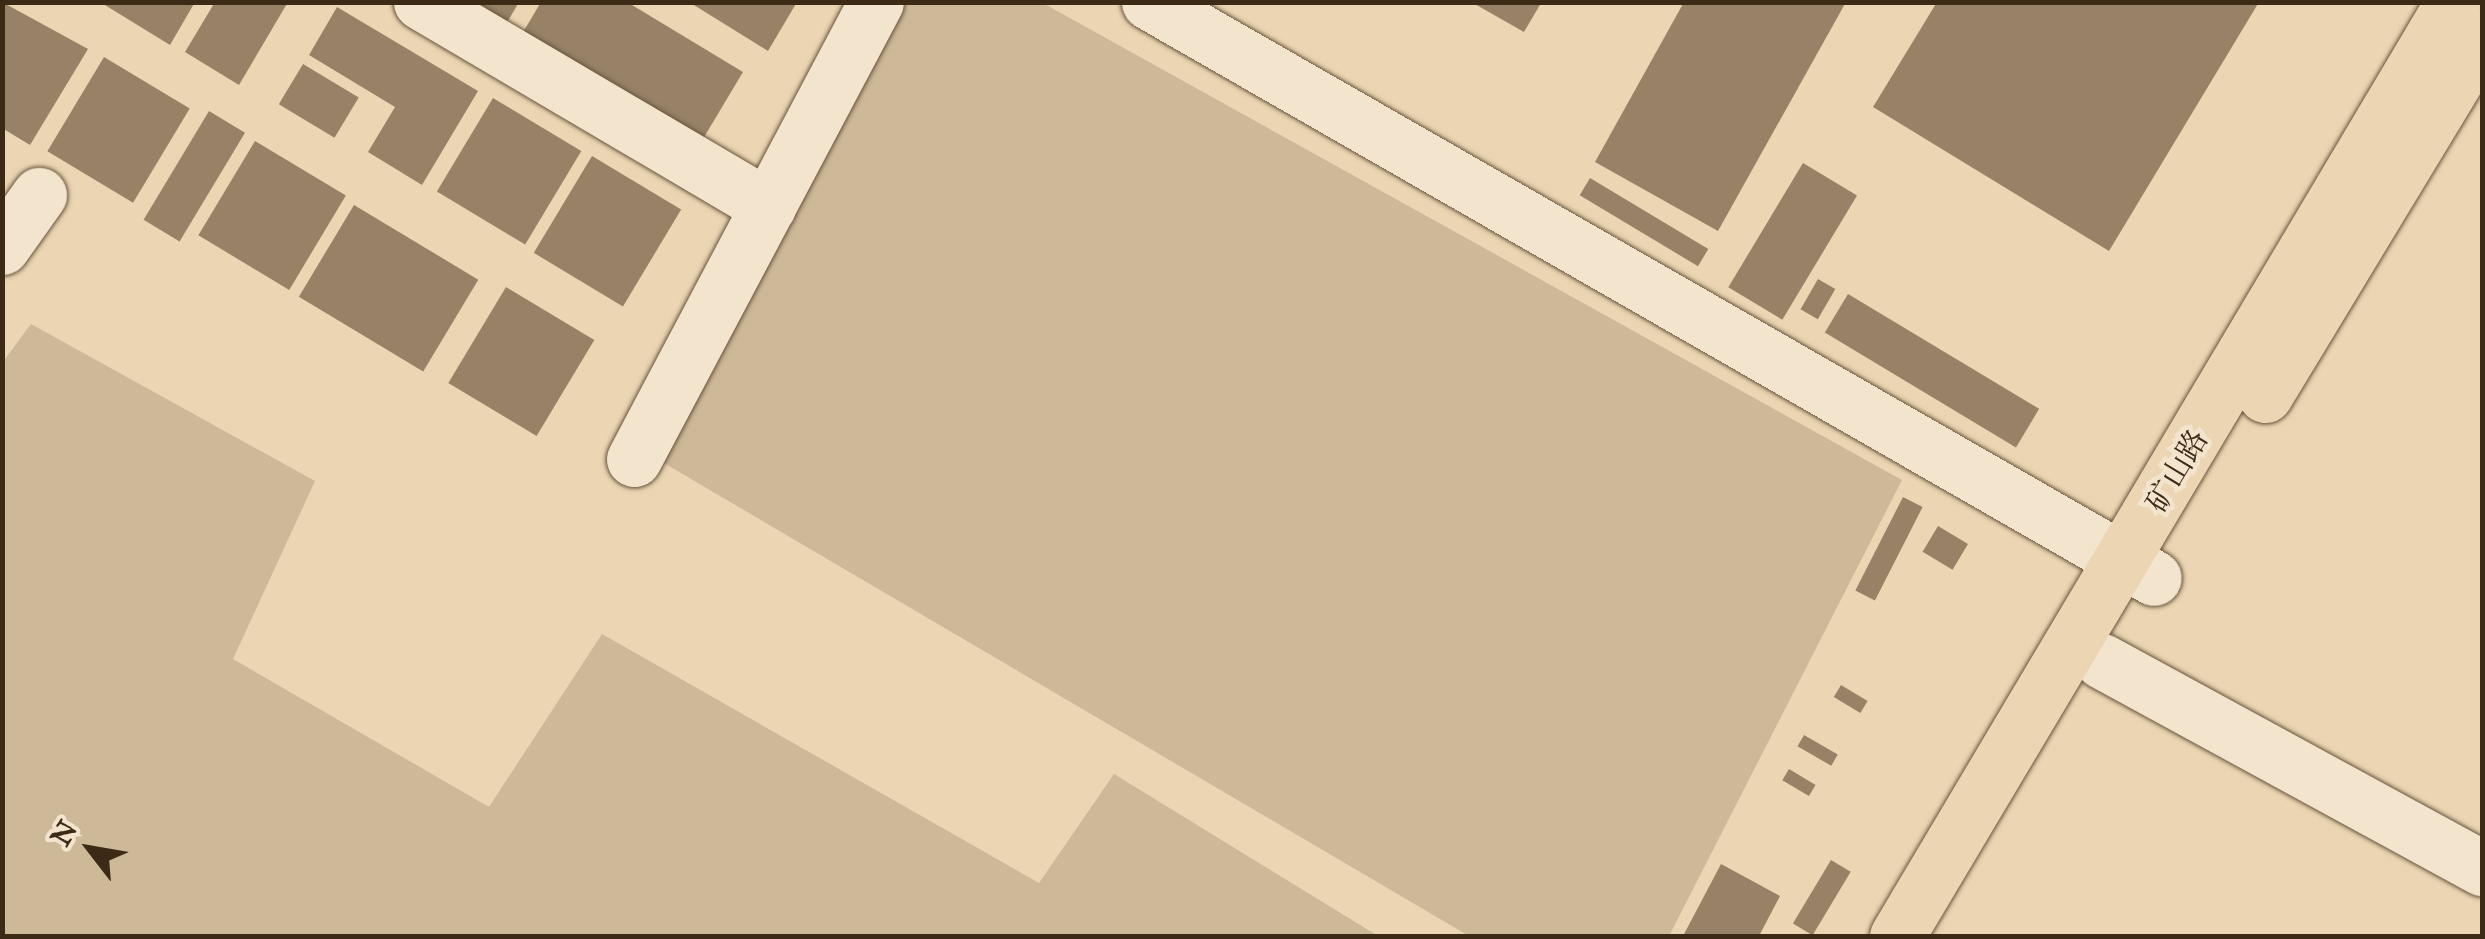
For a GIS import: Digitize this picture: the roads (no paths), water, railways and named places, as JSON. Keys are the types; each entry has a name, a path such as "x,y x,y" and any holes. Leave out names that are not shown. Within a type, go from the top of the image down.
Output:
{"main road":[{"name":"矿山路","path":"1938,936 2102,661 2139,569 2453,2"},
{"name":"矿山路","path":"1897,936 2482,37"}],"street":[{"path":"420,2 768,206"},
{"path":"634,459 876,2"},
{"path":"1149,2 2139,569"},
{"path":"2,246 39,195"},
{"path":"2102,661 2482,868"}]}
